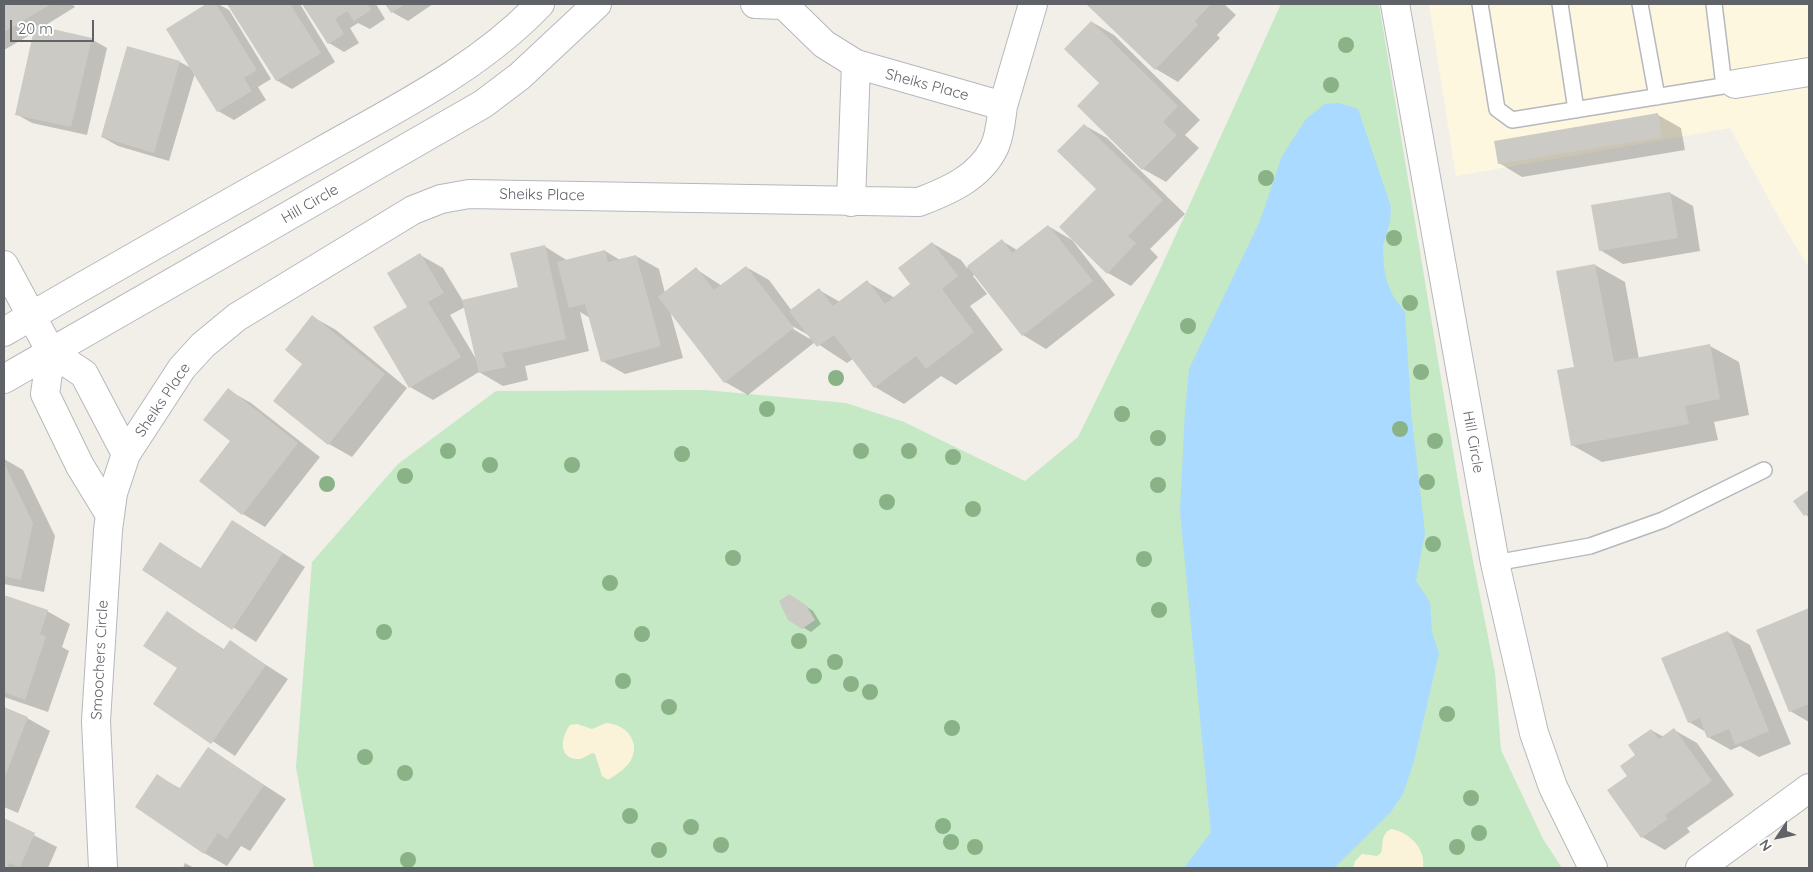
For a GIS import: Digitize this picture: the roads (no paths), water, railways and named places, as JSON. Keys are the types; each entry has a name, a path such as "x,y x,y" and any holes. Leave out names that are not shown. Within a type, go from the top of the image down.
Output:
{"street":[{"path":"4,332 397,108 467,65 503,38 540,4"},
{"name":"Hill Circle","path":"4,379 483,104 520,76 597,4"},
{"name":"Sheiks Place","path":"755,4 783,4 824,44 856,64 1004,106"},
{"name":"Sheiks Place","path":"126,454 182,368 204,345 237,317 413,210 441,199 469,194 919,202 951,190 975,173 994,148 1033,4"},
{"name":"Hill Circle","path":"1395,4 1495,564 1534,733 1553,787 1594,868"},
{"path":"851,202 856,64"},
{"path":"1730,85 1809,72"},
{"path":"4,265 33,315 51,352 84,374 126,454"},
{"path":"51,352 45,394 80,466 110,515"},
{"name":"Smoochers Circle","path":"104,868 96,721 110,515 113,493 126,454"},
{"path":"1700,868 1809,788"}],"lane":[{"path":"1480,4 1497,109 1512,120 1730,85 1714,4"},
{"path":"1560,4 1576,110"},
{"path":"1640,4 1657,97"},
{"path":"1495,564 1590,546 1663,520 1764,470"}],"water":[{"path":"1339,103 1358,109 1391,207 1390,222 1383,246 1384,267 1387,282 1394,298 1405,312 1411,411 1425,533 1416,581 1430,602 1432,632 1439,653 1414,761 1403,794 1390,813 1334,868 1184,868 1211,832 1180,512 1189,369 1260,221 1282,156 1306,119 1325,104"}]}
